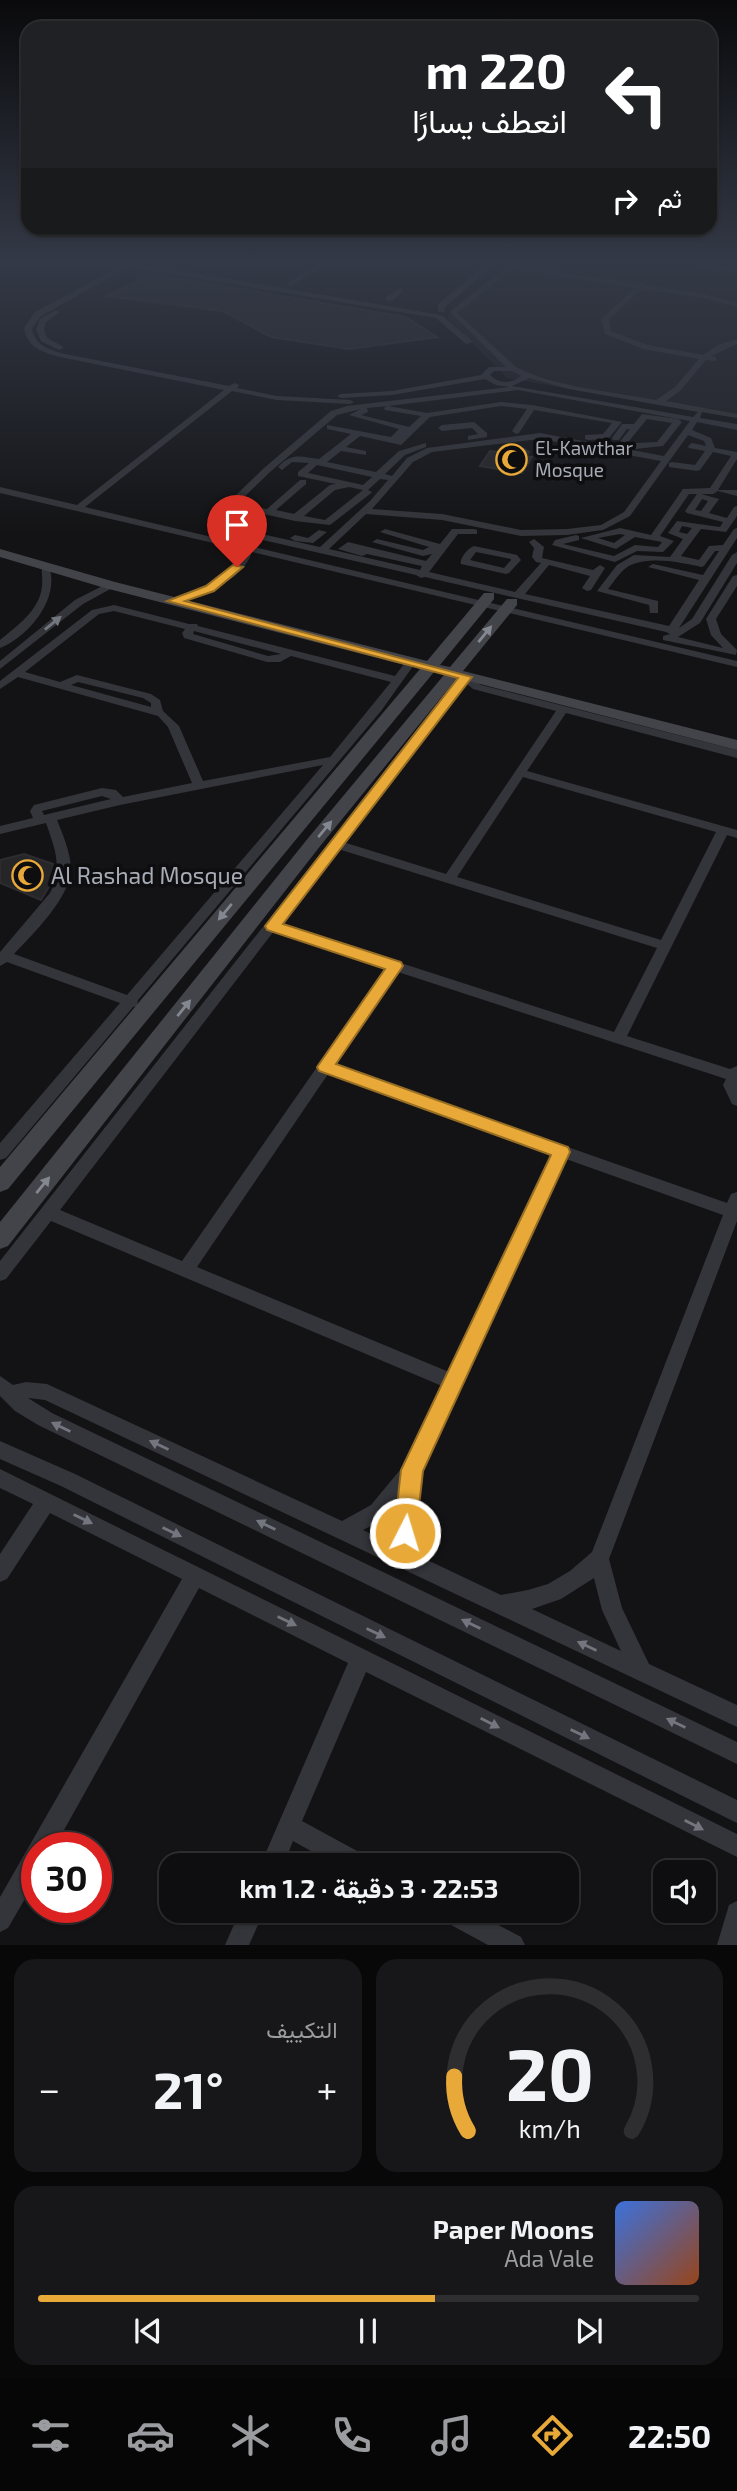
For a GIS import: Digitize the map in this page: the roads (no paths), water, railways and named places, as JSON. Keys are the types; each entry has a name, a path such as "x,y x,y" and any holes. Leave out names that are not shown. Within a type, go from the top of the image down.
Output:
{"street":[{"path":"59,354 238,387 293,394 348,396 392,393 485,377 503,387"},
{"path":"81,354 300,400 347,402 503,387 737,421"},
{"path":"495,354 513,369 554,383 737,416"},
{"path":"699,354 709,355"},
{"path":"658,402 671,394 712,354"},
{"path":"684,406 686,392 709,355"},
{"path":"489,360 497,368"},
{"path":"485,377 486,373 497,368 513,369"},
{"path":"525,374 525,379 503,387 338,411 267,470 214,521 227,529 421,575 511,603 672,633 737,654"},
{"path":"519,382 737,427"},
{"path":"89,506 238,387"},
{"path":"408,431 475,422 493,405 503,387"},
{"path":"568,413 580,399"},
{"path":"349,469 378,445 403,430 402,425 353,415 360,410 391,408 427,415 493,405 547,417 551,412"},
{"path":"470,410 475,422"},
{"path":"516,431 529,411"},
{"path":"551,412 618,422 619,428 612,442 648,447 660,444 678,422 647,415 622,443"},
{"path":"551,412 619,428"},
{"path":"445,413 454,425"},
{"path":"378,445 408,431 427,415"},
{"path":"363,511 442,517 521,533 567,532 603,527 627,514 670,465 697,417"},
{"path":"442,428 474,425 482,436"},
{"path":"330,427 358,433 378,445 414,446 541,426 601,438 628,425 636,427"},
{"path":"687,431 708,440 711,449"},
{"path":"291,477 341,448 358,433"},
{"path":"321,551 380,495 410,460 430,450 524,436 557,437 670,465 697,468 711,449"},
{"path":"315,461 301,474 362,488 369,487 402,453 414,446"},
{"path":"655,536 686,491 713,491 721,486 736,454 692,446"},
{"path":"341,448 363,453 349,469"},
{"path":"367,492 332,522 301,539 225,521 242,509 290,460 315,461 394,479"},
{"path":"670,465 737,494"},
{"path":"275,473 321,487 292,517"},
{"path":"0,481 248,549 485,596"},
{"path":"269,512 303,482"},
{"path":"292,517 333,487 380,495"},
{"path":"0,490 89,506 485,596 737,664"},
{"path":"287,496 307,500"},
{"path":"242,509 292,517 319,527"},
{"path":"689,538 673,532 682,522 701,520 723,530 737,509"},
{"path":"414,519 537,547 559,545 586,538 620,531 668,540 660,550 632,549 586,538"},
{"path":"396,520 367,551 429,565"},
{"path":"669,561 701,520"},
{"path":"421,575 458,529"},
{"path":"377,542 427,553 436,546 387,530"},
{"path":"672,633 737,531"},
{"path":"471,550 515,559 508,570 464,562 471,550 484,534"},
{"path":"620,545 633,534"},
{"path":"559,545 618,558 632,549"},
{"path":"537,547 537,557 547,562 596,574"},
{"path":"654,611 654,603 602,591 619,568 639,556 700,564 712,548 726,548"},
{"path":"173,601 210,588 237,567 247,556 248,549"},
{"path":"672,633 699,616 737,555"},
{"path":"3,557 737,745"},
{"path":"587,588 606,557"},
{"path":"669,561 706,579"},
{"path":"0,1274 273,926 511,603 547,562"},
{"path":"0,645 43,604 49,591 45,566"},
{"path":"0,1183 420,665 485,596 499,570"},
{"path":"711,619 737,578"},
{"path":"0,666 79,602 110,585"},
{"path":"0,686 103,609 125,609 193,626 187,633 188,636 273,660 289,653 398,680"},
{"path":"699,616 711,619"},
{"path":"711,619 719,640 737,654"},
{"path":"0,1154 132,1002 398,680 420,665"},
{"path":"16,673 157,711 170,722 199,785"},
{"path":"460,675 477,687 737,754"},
{"path":"0,1239 316,841 460,675"},
{"path":"448,880 562,711"},
{"path":"132,1002 3,958 57,894 64,879 64,862 45,818 36,811 38,808 102,792 112,793 120,801 331,760"},
{"path":"521,773 737,834"},
{"path":"0,830 45,818"},
{"path":"618,1039 723,830"},
{"path":"335,844 665,946"},
{"path":"273,926 618,1039 735,1073 731,1084 737,1101"},
{"path":"185,1270 395,966"},
{"path":"326,1067 561,1152 735,1208 599,1559 579,1578 555,1592 528,1601 499,1605"},
{"path":"65,1104 98,1116"},
{"path":"342,1531 378,1512 412,1470 561,1152"},
{"path":"48,1212 452,1382"},
{"path":"5,1389 47,1392 737,1716"},
{"path":"5,1389 46,1419 737,1753"},
{"path":"0,1450 68,1480 737,1812"},
{"path":"412,1470 413,1481 404,1518 412,1564"},
{"path":"0,1478 737,1846"},
{"path":"0,1572 46,1501"},
{"path":"599,1559 612,1610 642,1672"},
{"path":"50,1832 195,1575"},
{"path":"277,1853 361,1658"},
{"path":"288,1826 338,1853"},
{"path":"0,1920 21,1883"},
{"path":"729,1945 737,1913"},
{"path":"237,1945 247,1923"},
{"path":"471,1923 513,1945"}],"place":[{"name":"El-Kawthar Mosque","path":"512,459"},
{"name":"Al Rashad Mosque","path":"28,876"}]}
